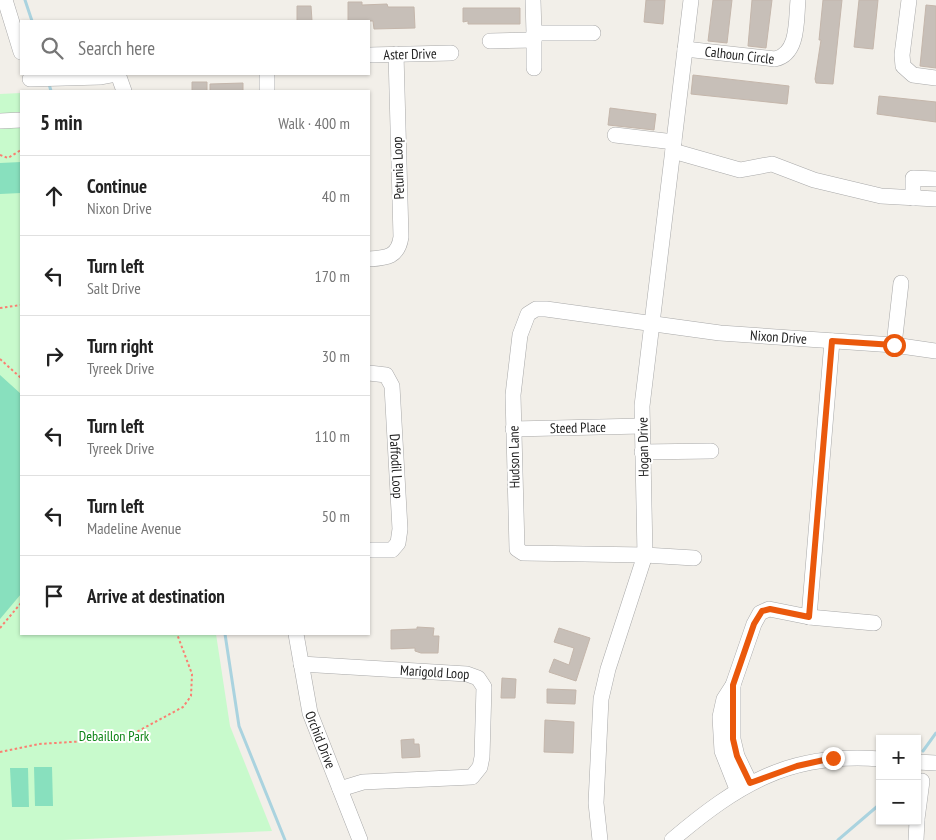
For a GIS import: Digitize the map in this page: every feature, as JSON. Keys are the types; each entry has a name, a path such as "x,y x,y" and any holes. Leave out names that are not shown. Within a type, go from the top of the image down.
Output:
{"street":[{"path":"533,0 534,68"},
{"name":"Calhoun Circle","path":"691,0 686,49 775,59 782,58 792,46 798,0"},
{"path":"909,0 902,55 903,66 913,75 936,78"},
{"path":"5,10 20,49"},
{"path":"490,41 534,36 594,34"},
{"name":"Hogan Drive","path":"600,840 596,803 602,699 608,669 645,555 642,426 652,324 686,49"},
{"name":"Aster Drive","path":"370,55 451,53"},
{"name":"Petunia Loop","path":"370,259 393,255 397,252 401,237 396,54"},
{"path":"30,81 112,75"},
{"path":"117,75 124,90"},
{"path":"267,75 267,90"},
{"path":"0,120 20,120"},
{"path":"616,135 674,146 740,170 772,164 814,180 862,192 881,196 936,199"},
{"path":"913,198 913,178 936,180"},
{"path":"894,345 901,283"},
{"name":"Hudson Lane","path":"652,324 546,309 536,309 528,314 520,335 513,395 517,549 523,554 645,555 694,558"},
{"name":"Nixon Drive","path":"652,324 720,333 894,345 936,351"},
{"path":"809,617 832,341"},
{"name":"Daffodil Loop","path":"370,373 386,375 392,386 400,529 398,543 392,550 370,550"},
{"name":"Steed Place","path":"513,429 642,426"},
{"path":"642,452 710,451"},
{"path":"743,786 726,762 720,730 722,705 733,685 754,624 762,611 770,609 809,617 874,623"},
{"name":"Orchid Drive","path":"296,635 310,713 360,840"},
{"name":"Marigold Loop","path":"301,664 467,674 478,678 484,687 482,758 480,767 472,777 364,782 340,789"},
{"path":"672,840 743,786 776,772 816,761 842,758 876,759"},
{"path":"921,762 936,763"},
{"path":"921,789 922,781"},
{"path":"916,840 917,825"}],"path":[{"path":"0,155 8,158 20,151"},
{"path":"0,308 20,305"},
{"path":"0,359 20,377"},
{"path":"0,628 20,604"},
{"path":"0,752 39,744 119,739 129,736 183,707 191,696 192,674 177,635"}],"green space":[{"name":"Debaillon Park","path":"20,93 20,635 216,635 230,726 272,831 63,840 0,840 0,94"},
{"path":"20,162 20,193 0,194 0,163"},
{"path":"0,375 20,393 20,595 0,619"},
{"path":"34,767 52,767 53,806 35,806"},
{"path":"10,768 28,768 29,807 12,807"}],"building":[{"path":"646,0 665,0 663,24 644,22"},
{"path":"713,0 732,0 727,43 708,41"},
{"path":"752,0 772,0 766,48 748,46"},
{"path":"823,0 842,0 833,84 816,83 815,79 821,40 819,40"},
{"path":"859,0 878,0 873,49 854,47"},
{"path":"348,2 362,2 362,5 387,4 388,7 414,7 415,28 374,29 373,21 348,20"},
{"path":"926,5 936,6 936,68 920,66"},
{"path":"297,6 311,6 312,20 297,20"},
{"path":"463,8 520,8 520,24 468,24 468,21 463,22"},
{"path":"693,75 789,86 787,104 691,94"},
{"path":"192,82 207,82 207,90 192,90"},
{"path":"243,83 243,90 210,90 210,84"},
{"path":"879,96 936,102 936,122 877,114"},
{"path":"610,108 656,114 654,130 608,125"},
{"path":"417,627 434,628 433,636 439,636 438,653 421,653 415,651 415,648 391,649 391,630 417,629"},
{"path":"559,628 590,638 576,681 549,672 554,659 569,665 574,648 554,642"},
{"path":"502,678 516,679 515,698 501,698"},
{"path":"547,689 576,690 575,704 547,703"},
{"path":"545,720 574,722 573,753 544,752"},
{"path":"414,739 414,744 419,744 420,757 402,758 401,740"}],"waterway":[{"path":"25,0 32,20"},
{"path":"49,84 51,90"},
{"path":"225,635 239,726 285,840"},
{"path":"923,751 936,733"},
{"path":"838,840 876,807"}],"route":[{"path":"833,758 776,772 750,783 737,756 733,739 733,685 754,624 762,611 770,609 809,617 832,341 894,345"}]}
